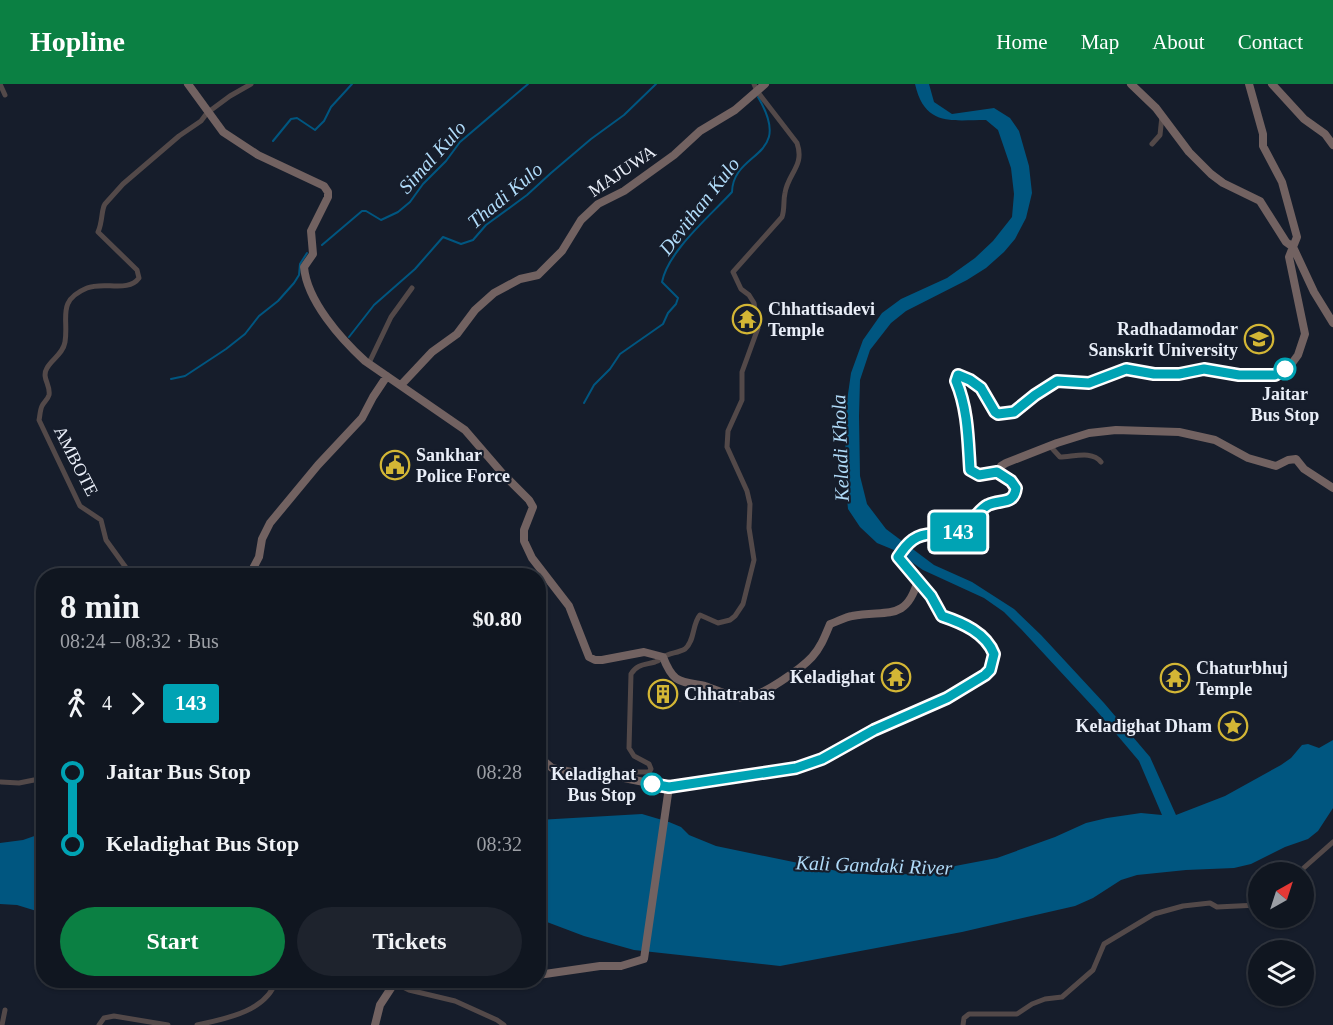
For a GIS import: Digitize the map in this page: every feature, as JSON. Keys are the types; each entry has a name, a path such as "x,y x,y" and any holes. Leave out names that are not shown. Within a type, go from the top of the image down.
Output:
{"street":[{"path":"0,84 5,95"},
{"path":"188,84 207,113 229,137 264,158 324,186 328,197 311,231 313,254 306,263 305,273 312,294 329,320 354,350 465,430 529,500 533,507 524,530 524,541 540,568"},
{"path":"207,113 251,84"},
{"name":"MAJUWA","path":"401,385 432,352 457,334 475,310 494,293 520,279 538,275 562,251 581,220 598,204 624,191 674,155 700,131 735,110 756,88 765,84"},
{"path":"1131,84 1162,115 1189,152 1211,174 1223,183 1252,195 1260,201 1286,242 1293,247 1314,292 1333,323"},
{"path":"546,763 552,768 576,773 619,777 669,787 796,768 822,759 874,730 947,698 985,675 990,670 994,654 985,638 958,621 942,616 938,605 898,557 909,542 930,534 951,535 967,528 987,506 1011,500 1015,495 1016,488 1011,481 997,472 979,475 970,470 968,423 962,390 956,381 958,375 981,388 995,412 1006,414 1014,412 1057,381 1089,383 1126,369 1154,374 1179,374 1204,369 1239,375 1275,375 1290,366 1298,355 1305,334 1289,257 1297,237 1282,182 1263,146 1263,134 1249,84"},
{"path":"1275,86 1304,119 1325,134 1333,145"},
{"path":"619,777 632,772 649,772 651,769 649,764 634,756 629,748 631,674 645,663 657,662 663,657 685,649 700,615 718,623 735,616 743,604 754,560 747,491 727,447 731,419 742,400 742,372 758,328 754,303 741,289 733,272 782,217 785,190 796,170 801,152 797,143 756,88"},
{"name":"AMBOTE","path":"126,568 106,540 101,520 80,506 39,420 42,406 49,396 45,378 47,369 57,358 65,343 66,307 70,299 88,288 98,285 127,286 139,278 137,270 98,232 104,216 103,207 123,184 179,136 205,118 207,113"},
{"path":"1152,144 1161,131 1162,115"},
{"path":"369,363 391,318 412,288"},
{"path":"253,568 270,523 318,465 362,418 387,376"},
{"path":"997,472 1006,463 1089,434 1116,430 1179,432 1215,440 1248,458 1276,466 1296,459 1304,469 1333,488"},
{"path":"1050,446 1060,457 1089,455 1098,458 1101,462"},
{"path":"546,576 569,606 589,657 602,660 644,652 663,657"},
{"path":"663,657 671,676 679,680 712,688 734,697 747,698 771,689 807,662 821,645 830,624 851,616 884,614 901,610 910,601 918,580"},
{"path":"1,782 19,783 36,780"},
{"path":"546,974 600,966 621,966 644,958 669,787"},
{"path":"1310,862 1333,842"},
{"path":"963,1025 964,1018 969,1014 993,1015 1003,1012 1012,1015 1045,999 1062,997 1093,970 1104,945 1154,914 1183,906 1210,903 1217,907 1248,905"},
{"path":"197,1025 229,1018 260,1003 266,999 272,988"},
{"path":"375,1025 380,1005 390,988"},
{"path":"405,988 455,1001 504,1025"},
{"path":"2,1025 5,1010"},
{"path":"99,1025 104,1018 114,1016 168,1025"}],"water":[{"path":"915,84 929,84 934,102 952,114 994,108 1010,118 1019,131 1029,166 1032,193 1026,218 1015,239 1004,252 986,268 967,280 906,311 891,323 870,350 860,380 859,416 860,476 867,504 886,529 934,565 972,582 1014,609 1041,635 1150,757 1176,815 1225,796 1281,765 1291,758 1302,745 1308,744 1319,748 1333,740 1333,808 1318,831 1308,839 1285,847 1255,862 1248,862 1248,865 1234,868 1137,875 1121,880 1093,898 1075,906 962,932 780,966 634,950 584,936 546,922 546,820 642,814 681,827 689,835 716,846 842,872 876,875 913,874 997,858 1086,823 1107,818 1141,813 1162,815 1139,761 1096,710 1004,612 984,598 923,570 894,550 877,543 860,527 848,509 845,415 851,373 863,340 882,313 901,299 947,278 975,258 993,241 1012,217 1014,194 1011,168 998,130 986,120 951,120 941,118 925,108"},
{"path":"36,835 36,911 17,905 0,904 0,843"}],"waterway":[{"path":"273,141 291,119 297,118 315,130 324,121 331,107 352,84"},
{"name":"Simal Kulo","path":"322,245 362,211 381,220 398,212 410,202 460,142 528,84"},
{"name":"Thadi Kulo","path":"349,337 374,305 415,269 443,237 461,244 473,240 486,225 527,195 591,139 624,115 656,84"},
{"name":"Devithan Kulo","path":"584,403 594,385 610,369 620,354 663,324 668,313 676,304 678,298 662,282 666,270 691,234 732,192 735,178 766,143 770,132 768,117 758,97"},
{"name":"Simal Kulo","path":"171,379 185,376 245,334 259,316 278,301 294,283 299,275 300,264 307,253"}],"bus line":[{"name":"143","path":"652,784 669,787 796,768 822,759 874,730 947,698 990,670 994,654 985,638 958,621 942,616 938,605 898,557 909,542 930,534 951,535 967,528 987,506 1011,500 1015,495 1016,488 1011,481 997,472 979,475 970,470 968,423 962,390 956,381 958,375 981,388 995,412 1006,414 1014,412 1057,381 1089,383 1118,370 1132,369 1154,374 1179,374 1213,369 1221,373 1239,375 1275,375 1285,369"}],"place":[{"name":"Chhattisadevi Temple","path":"747,319"},
{"name":"Radhadamodar Sanskrit University","path":"1259,339"},
{"name":"Jaitar Bus Stop","path":"1285,369"},
{"name":"Sankhar Police Force","path":"395,465"},
{"name":"Keladighat","path":"896,677"},
{"name":"Chaturbhuj Temple","path":"1175,678"},
{"name":"Chhatrabas","path":"663,694"},
{"name":"Keladighat Dham","path":"1233,726"},
{"name":"Keladighat Bus Stop","path":"652,784"}],"water label":[{"name":"Keladi Khola","path":"840,448"},
{"name":"Kali Gandaki River","path":"874,865"}]}
